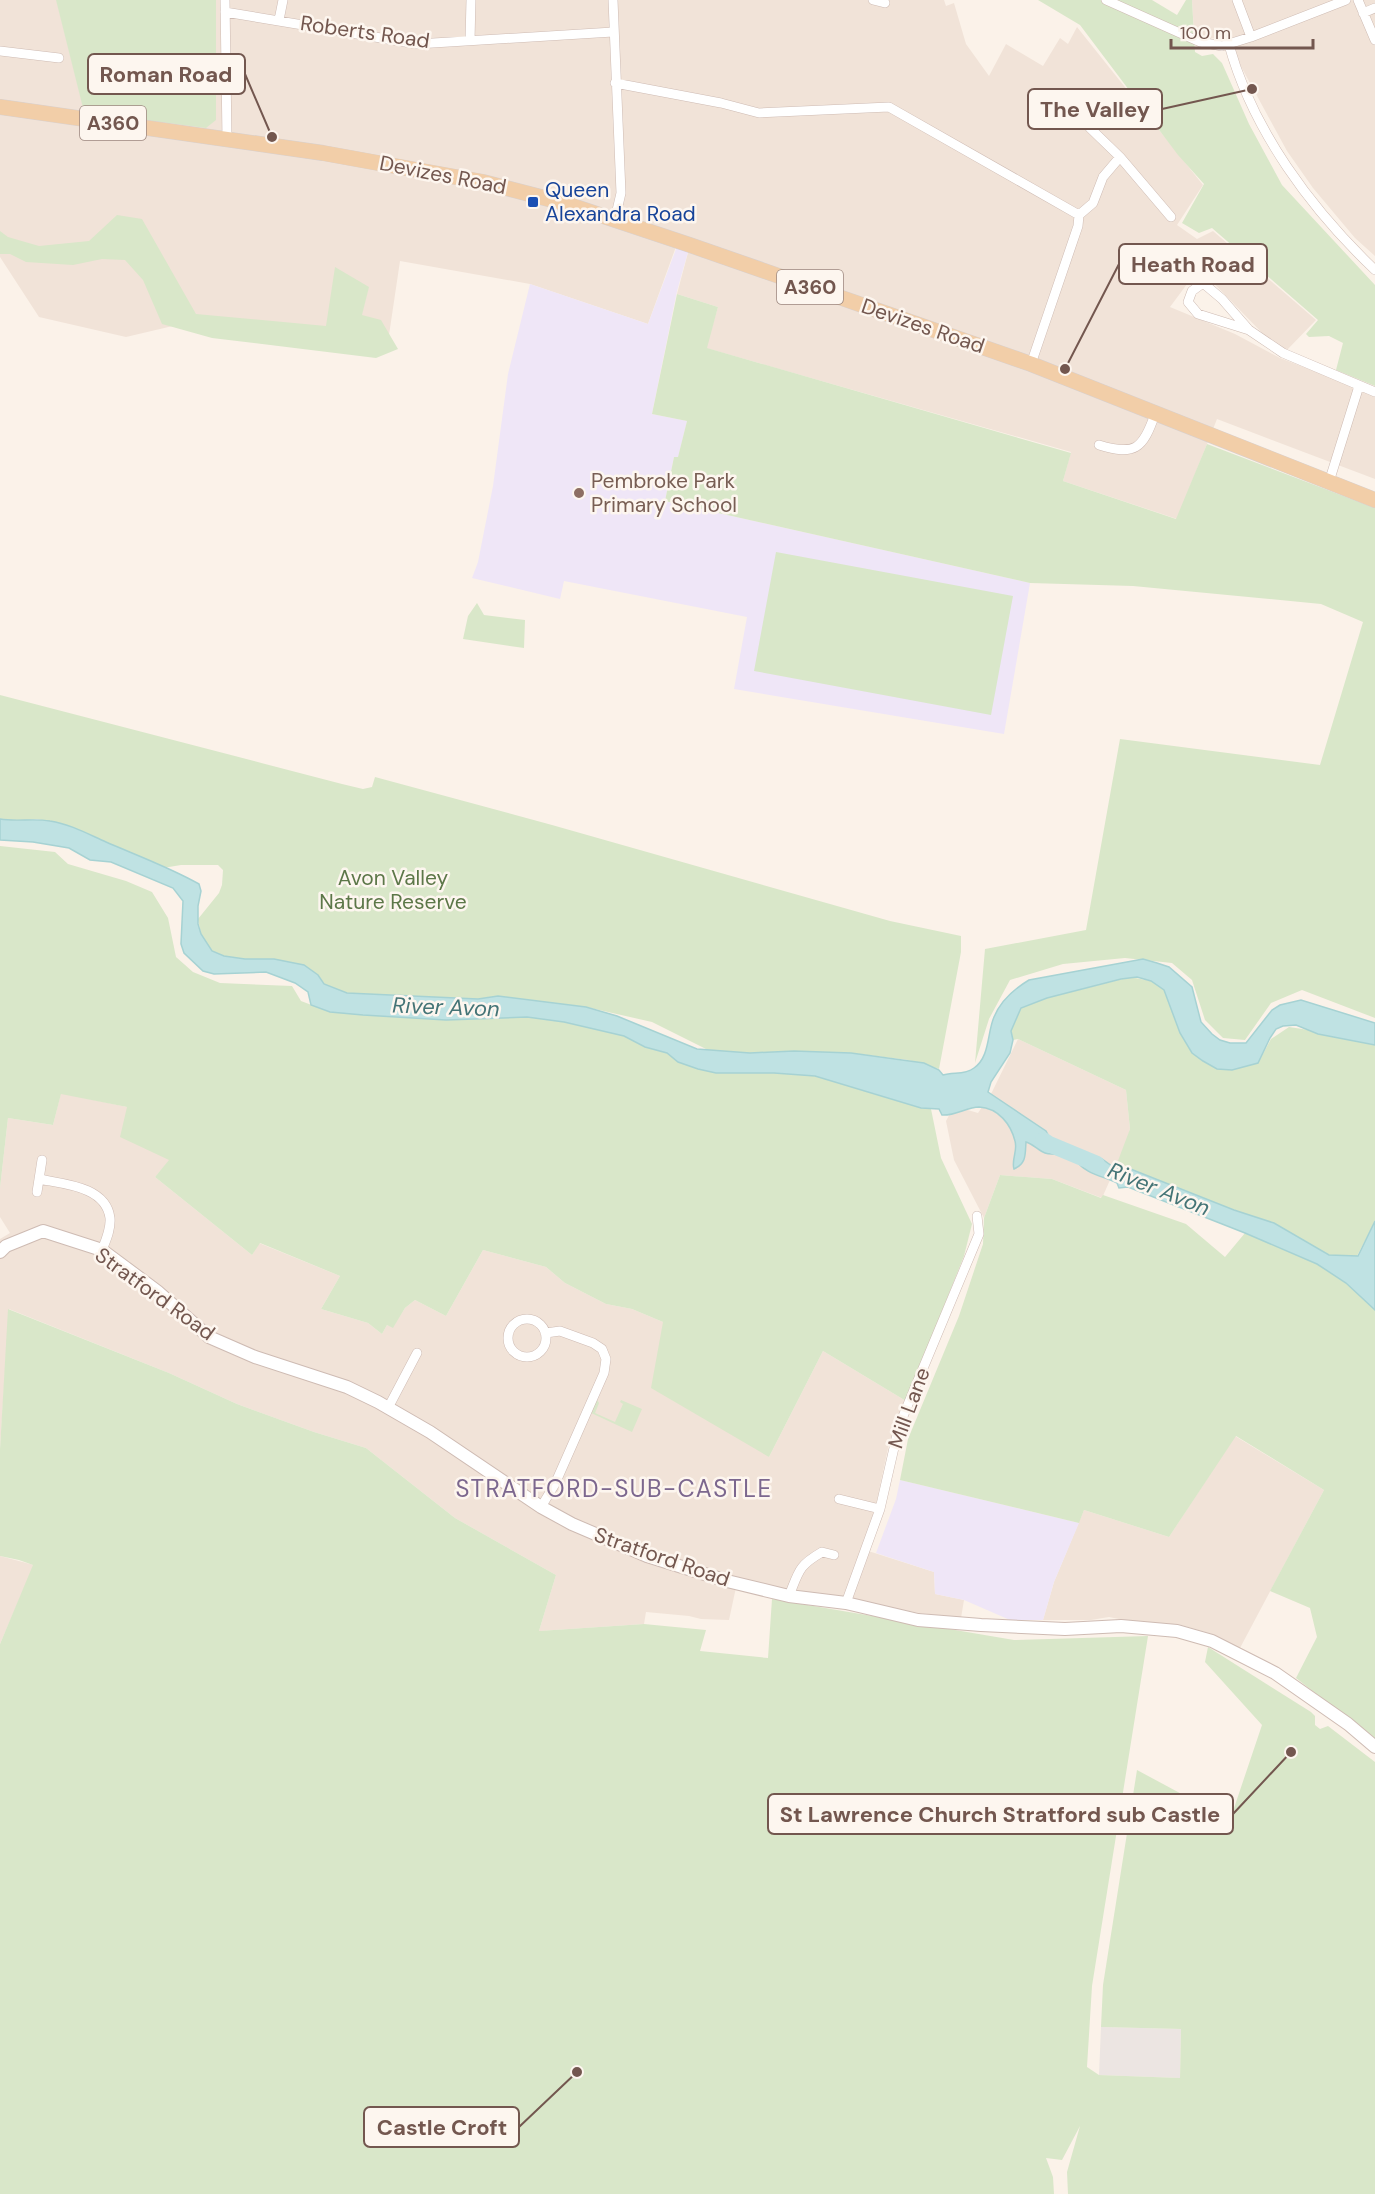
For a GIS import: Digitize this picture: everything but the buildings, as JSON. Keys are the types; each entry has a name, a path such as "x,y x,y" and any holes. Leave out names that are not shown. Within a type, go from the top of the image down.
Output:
{"main road":[{"name":"Devizes Road","path":"0,107 323,153 483,182 544,197 615,219 1031,364 1375,500"}],"street":[{"path":"225,0 227,139"},
{"path":"279,20 283,0"},
{"path":"470,40 471,0"},
{"path":"613,0 621,193 615,219"},
{"path":"873,0 885,3"},
{"path":"1106,0 1200,42 1214,46 1229,45 1346,0"},
{"path":"1237,0 1251,37"},
{"path":"1358,0 1375,40"},
{"path":"1363,13 1375,8"},
{"name":"Roberts Road","path":"225,12 417,44 613,32"},
{"path":"1229,45 1240,78 1278,155 1324,216 1375,270"},
{"path":"0,51 59,58"},
{"path":"615,82 759,113 889,107 1078,215"},
{"path":"1072,105 1171,217"},
{"path":"1078,215 1094,203 1103,177 1120,157"},
{"path":"1031,364 1078,226 1078,215"},
{"path":"1249,330 1198,314 1188,302 1192,291 1203,284 1222,299 1249,330 1283,353 1375,392"},
{"path":"1329,482 1359,386"},
{"path":"1099,445 1116,450 1132,450 1145,438 1155,414"},
{"path":"37,1191 42,1160"},
{"path":"39,1179 81,1188 101,1199 110,1216 109,1230 102,1251"},
{"name":"Mill Lane","path":"846,1603 880,1509 898,1426 979,1234 976,1216"},
{"name":"Stratford Road","path":"0,1252 6,1246 43,1231 102,1251 157,1292 209,1337 255,1358 347,1387 430,1432 541,1507 572,1524 647,1556 727,1581 789,1596 846,1603 918,1620 1065,1629 1121,1626 1177,1631 1212,1641 1275,1673 1348,1724 1375,1747"},
{"path":"526,1318 539,1322 546,1333 545,1347 532,1357 518,1355 512,1351 508,1340 512,1326 526,1318"},
{"path":"541,1507 555,1484 604,1373 606,1359 602,1349 593,1343 560,1331 546,1333"},
{"path":"388,1408 417,1353"},
{"path":"839,1499 880,1509"},
{"path":"789,1596 800,1568 806,1561 822,1552 834,1555"}],"shaded area":[{"path":"0,0 944,0 946,6 954,3 966,44 989,76 1006,44 1043,66 1060,38 1068,44 1077,27 1203,185 1177,225 1197,239 1213,231 1316,320 1287,350 1268,339 1199,268 1170,307 1235,334 1280,358 1375,395 1375,479 1217,419 1177,519 1063,481 1071,452 706,348 718,307 677,294 690,245 678,241 648,324 530,284 400,261 389,335 177,325 126,337 39,317 0,257"},
{"path":"1192,0 1375,0 1375,256 1355,238 1313,188 1287,151 1225,37 1206,39 1194,32"},
{"name":"Pembroke Park Primary School","path":"679,241 690,245 677,291 652,414 687,421 678,458 674,457 665,501 1030,583 1004,734 734,689 747,617 564,581 560,599 472,578 478,562 493,486 508,374 530,284 648,324"},
{"path":"1018,1039 1126,1090 1130,1129 1126,1144 1102,1198 1052,1179 1000,1175 984,1218 954,1160 946,1121 954,1106 978,1113 992,1092"},
{"path":"61,1093 127,1107 170,1160 155,1177 252,1255 259,1243 340,1276 321,1309 368,1323 382,1334 387,1325 393,1327 405,1308 415,1300 446,1316 483,1250 546,1267 565,1283 606,1304 632,1309 663,1322 769,1457 823,1351 906,1401 888,1448 874,1514 862,1549 934,1572 935,1594 964,1600 961,1618 783,1589 738,1578 729,1620 646,1612 644,1624 539,1631 556,1575 455,1518 366,1448 237,1404 169,1373 9,1309 0,1449 0,1239 10,1233 0,1217 0,1188 8,1118 53,1125"},
{"path":"1235,1436 1324,1490 1240,1648 1212,1634 1178,1624 1144,1624 1109,1617 1091,1620 1043,1620 1054,1582 1084,1510 1169,1537"},
{"path":"900,1480 1079,1523 1054,1582 1043,1620 1010,1620 964,1600 935,1594 934,1572 876,1553 896,1499"},
{"path":"0,1556 34,1565 0,1644"},
{"path":"1101,2027 1181,2029 1180,2078 1099,2075"}],"green space":[{"path":"56,0 216,0 216,120 206,128 84,112"},
{"path":"1038,0 1152,0 1177,15 1186,0 1192,0 1195,52 1202,56 1213,54 1222,63 1249,124 1282,185 1375,285 1375,386 1336,370 1343,343 1329,336 1309,337 1306,334 1318,320 1212,228 1199,233 1182,223 1204,184 1178,155 1080,25"},
{"path":"117,215 142,219 196,314 326,326 335,267 369,287 362,315 381,320 398,349 376,358 212,338 162,324 143,280 125,260 102,259 73,265 26,262 10,254 0,254 0,231 8,237 39,246 89,241"},
{"path":"677,294 718,307 707,348 1071,453 1063,481 1176,519 1207,444 1375,508 1375,1018 1302,990 1271,1003 1245,1040 1223,1038 1205,1020 1192,980 1172,963 1125,958 1063,964 1010,980 989,1019 975,1063 985,949 1086,930 1120,739 1320,765 1363,622 1321,604 1133,586 1030,583 665,501 674,457 678,457 687,421 652,414"},
{"path":"776,552 1013,596 991,715 754,671"},
{"path":"477,603 484,615 525,620 524,648 463,639 468,616"},
{"name":"Avon Valley Nature Reserve","path":"0,695 363,789 372,787 375,777 890,921 961,936 961,952 939,1069 908,1060 851,1053 710,1051 652,1022 586,1007 498,996 478,999 347,993 324,984 318,975 274,959 224,956 212,951 201,934 198,919 219,893 222,885 223,870 218,865 181,865 163,868 70,826 37,819 14,822 0,819"},
{"path":"0,846 55,852 68,864 126,881 152,892 168,918 176,957 193,972 220,983 292,986 301,1001 330,1012 446,1020 527,1017 564,1022 624,1036 645,1047 667,1053 678,1062 716,1073 815,1076 931,1109 941,1158 972,1224 964,1256 906,1401 823,1351 769,1457 651,1388 663,1322 632,1309 606,1304 565,1283 546,1267 483,1250 446,1316 415,1300 405,1308 393,1328 387,1325 382,1334 368,1323 321,1309 340,1276 260,1243 252,1255 155,1177 169,1160 120,1137 127,1107 61,1094 53,1125 8,1118 0,1188"},
{"path":"1130,977 1151,981 1164,989 1180,1033 1192,1053 1203,1061 1258,1063 1271,1039 1289,1027 1342,1035 1375,1043 1375,1221 1357,1256 1329,1255 1274,1223 1234,1210 1128,1168 1116,1166 1130,1129 1126,1090 1018,1039 1013,1040 1011,1031 1021,1008 1047,998"},
{"path":"1000,1175 1052,1179 1101,1198 1103,1195 1186,1224 1225,1257 1245,1233 1317,1264 1346,1283 1375,1310 1375,1743 1296,1678 1317,1637 1310,1608 1270,1591 1324,1490 1236,1436 1169,1537 1084,1510 1079,1523 900,1480 908,1439 959,1316 983,1244 984,1218"},
{"path":"8,1309 169,1373 237,1404 366,1448 455,1518 556,1575 539,1631 644,1624 706,1630 700,1651 768,1658 772,1599 1014,1640 1148,1636 1092,1986 1087,2067 1099,2075 1180,2078 1181,2029 1101,2027 1103,1985 1137,1770 1230,1820 1262,1725 1205,1662 1208,1647 1311,1712 1315,1716 1315,1725 1320,1729 1328,1726 1375,1762 1375,2194 1068,2194 1067,2172 1080,2126 1062,2160 1046,2158 1053,2177 1054,2194 0,2194 0,1644 33,1565 0,1556 0,1449"},
{"path":"596,1398 599,1403 595,1413 615,1422 623,1404 621,1400 642,1409 632,1432 589,1412"}],"water":[{"path":"0,819 44,820 65,824 188,878 199,884 201,891 198,924 201,934 212,951 224,956 274,959 304,965 318,975 324,984 347,993 478,999 498,996 586,1007 617,1016 697,1049 750,1053 794,1051 851,1053 924,1063 939,1070 943,1075 967,1072 979,1063 986,1051 992,1023 1000,1005 1018,987 1029,980 1143,959 1169,967 1192,987 1201,1022 1220,1040 1230,1043 1246,1043 1272,1010 1280,1005 1301,1000 1375,1023 1375,1045 1318,1034 1296,1025 1283,1026 1276,1029 1258,1063 1232,1070 1217,1069 1192,1053 1180,1033 1164,990 1151,981 1137,977 1121,979 1047,998 1021,1008 1011,1031 1013,1040 1010,1053 991,1082 988,1092 1046,1131 1053,1144 1065,1148 1061,1156 1040,1151 1026,1142 1023,1161 1014,1169 1016,1145 1013,1135 1003,1118 993,1110 986,1108 974,1107 942,1115 939,1109 921,1108 815,1076 716,1073 678,1062 667,1053 645,1047 624,1036 564,1022 527,1017 446,1020 330,1012 311,1005 308,992 295,983 266,972 214,974 203,971 184,953 181,944 183,901 173,888 111,862 90,860 69,848 33,842 0,840"},
{"path":"1078,1155 1102,1159 1112,1166 1128,1168 1234,1210 1274,1223 1329,1255 1358,1256 1375,1221 1375,1310 1346,1283 1317,1264 1128,1187 1119,1188 1117,1183 1084,1169 1076,1160"}],"waterway":[{"name":"River Avon","path":"1043,1140 1097,1164"}],"place":[{"name":"The Valley","path":"1252,89"},
{"name":"Roman Road","path":"272,137"},
{"name":"Queen Alexandra Road","path":"533,202"},
{"name":"Heath Road","path":"1065,369"},
{"name":"Pembroke Park Primary School","path":"579,493"},
{"name":"St Lawrence Church Stratford sub Castle","path":"1291,1752"},
{"name":"Castle Croft","path":"577,2072"}],"district":[{"name":"STRATFORD-SUB-CASTLE","path":"614,1488"}]}
